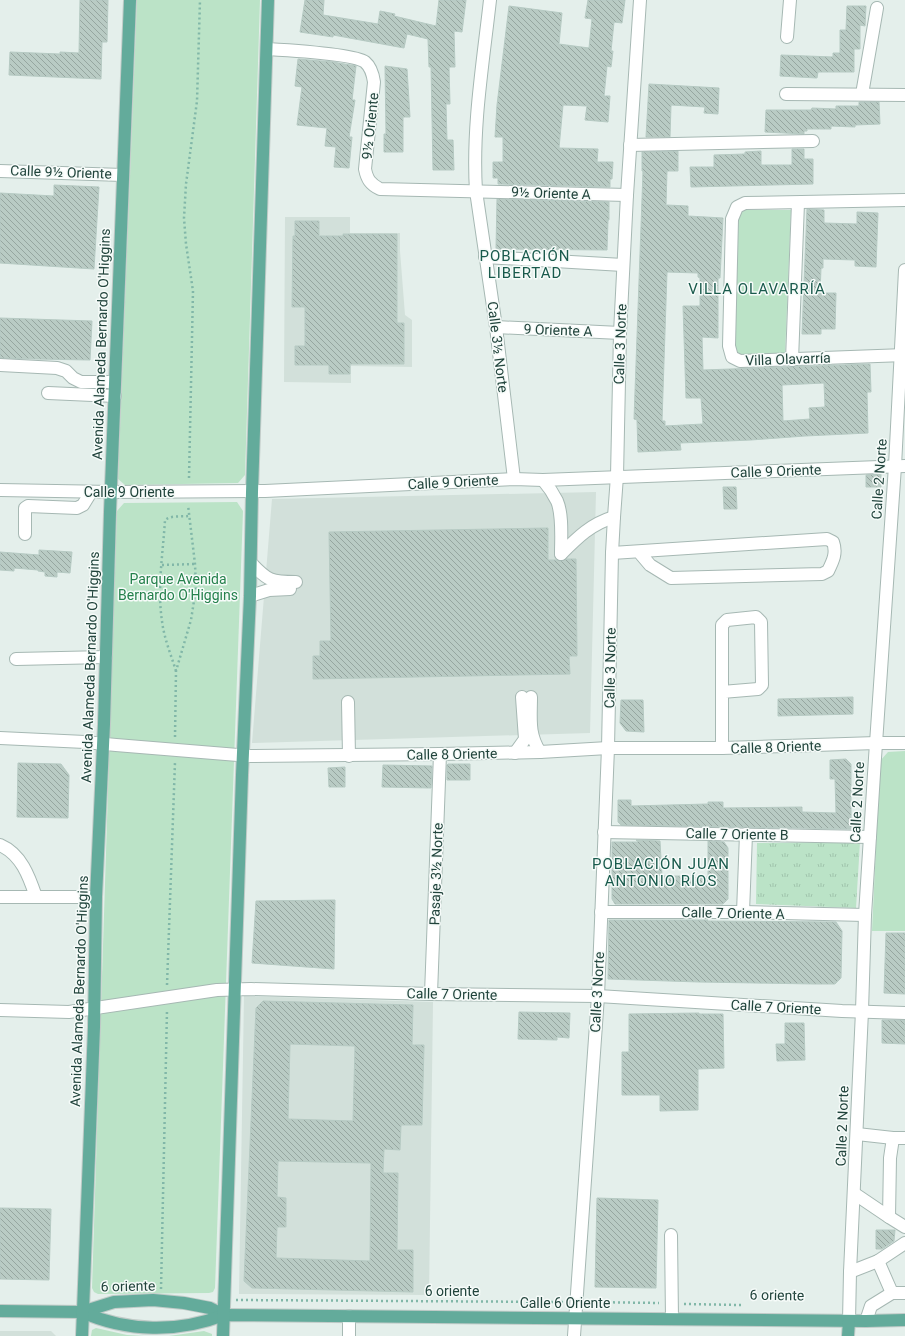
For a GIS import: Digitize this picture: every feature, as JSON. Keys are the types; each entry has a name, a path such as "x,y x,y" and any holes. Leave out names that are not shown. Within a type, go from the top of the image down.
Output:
{"main road":[{"name":"Avenida Alameda Bernardo O'Higgins","path":"82,1336 94,1009 96,897 130,0"},
{"path":"223,1336 234,989 250,596 268,0"},
{"name":"Calle 6 Oriente","path":"0,1311 82,1312 114,1302 153,1300 184,1303 210,1308 224,1315"},
{"name":"Calle 6 Oriente","path":"82,1312 95,1318 130,1326 157,1328 183,1326 210,1320 224,1315 849,1321 905,1320"},
{"name":"Calle 2 Norte","path":"848,1336 849,1321"}],"street":[{"name":"Calle 3½ Norte","path":"490,0 476,119 474,150 476,190 496,327 514,479"},
{"name":"Calle 3 Norte","path":"574,1336 575,1302 598,996 608,748 612,553 617,476 620,333 630,145 640,0"},
{"path":"787,37 790,0"},
{"path":"862,94 877,8"},
{"name":"9½ Oriente","path":"267,49 288,50 351,58 366,62 370,68 374,82 365,169 368,179 374,186 384,190 476,190"},
{"path":"786,94 905,95"},
{"path":"630,145 813,141"},
{"name":"Calle 9½ Oriente","path":"0,170 123,174"},
{"name":"9½ Oriente A","path":"476,190 627,195"},
{"name":"Villa Olavarría","path":"903,355 740,361 732,357 729,346 732,219 737,207 745,203 905,200"},
{"path":"792,360 798,202"},
{"path":"485,257 623,265"},
{"name":"Calle 2 Norte","path":"849,1321 865,915 876,743 900,466 905,270"},
{"name":"9 Oriente A","path":"496,327 620,333"},
{"path":"0,365 58,368 66,371 77,381 115,382"},
{"path":"48,393 115,396"},
{"name":"Calle 9 Oriente","path":"0,490 91,492 252,492 514,479 543,480 900,466"},
{"path":"543,480 558,503 562,529 561,554 584,531 601,521 614,517"},
{"path":"25,534 25,508 28,506 77,508 83,505 91,492"},
{"path":"612,553 827,539 833,542 835,548 835,556 828,571 822,574 671,578 650,565 639,552"},
{"path":"250,596 269,590 296,586 269,580 251,563"},
{"path":"722,692 758,689 762,685 762,622 756,617 727,620 722,625 722,692 722,748"},
{"path":"16,658 106,657"},
{"path":"515,752 525,739 526,697 534,742 540,752"},
{"path":"348,702 349,756"},
{"name":"Calle 8 Oriente","path":"0,738 85,742 243,755 349,756 540,752 608,748 722,748 905,743"},
{"name":"Pasaje 3½ Norte","path":"431,994 440,754"},
{"name":"Calle 7 Oriente B","path":"604,832 870,837"},
{"path":"743,912 746,834"},
{"path":"0,845 7,848 21,862 29,876 36,897"},
{"path":"0,897 96,897"},
{"name":"Calle 7 Oriente A","path":"601,912 743,912 865,915"},
{"name":"Calle 7 Oriente","path":"0,1010 69,1012 218,990 234,989 431,994 598,996 905,1013"},
{"path":"857,1134 905,1138"},
{"path":"889,1218 890,1158 893,1138"},
{"path":"855,1194 889,1218 905,1227"},
{"path":"671,1235 672,1319"},
{"path":"850,1272 878,1261 905,1243"},
{"path":"878,1261 892,1293"},
{"path":"866,1321 871,1306 892,1293 905,1293"},
{"path":"349,1316 349,1336"}],"path":[{"path":"189,516 171,517 165,520 160,589 162,622 176,672 186,642 196,588 188,492 193,291 184,218 187,176 197,101 200,0"},
{"path":"162,565 195,564"},
{"name":"6 oriente","path":"224,1300 575,1302 741,1305"}],"shaded area":[{"path":"285,217 350,217 350,233 400,233 405,315 412,320 412,367 351,366 351,383 284,382"},
{"path":"596,492 590,733 252,743 272,499"},
{"path":"244,996 433,1002 429,1295 239,1294"},
{"path":"0,1331 51,1331 56,1336 0,1336"}],"green space":[{"path":"137,0 260,0 245,475 238,483 125,485 118,479"},
{"path":"738,210 791,210 785,355 735,354"},
{"name":"Parque Avenida Bernardo O'Higgins","path":"237,502 243,511 215,1288 213,1292 209,1293 98,1294 94,1292 92,1288 117,511 124,503"},
{"path":"905,751 905,931 872,931 880,761 888,752"},
{"path":"860,842 856,908 756,904 757,843"},
{"path":"96,1328 127,1335 144,1336 91,1336 92,1330"},
{"path":"204,1331 212,1334 212,1336 169,1336"}],"building":[{"path":"80,0 108,0 107,42 102,42 101,79 9,75 10,52 60,54 60,52 79,53"},
{"path":"305,0 324,0 323,15 378,24 380,11 395,14 394,16 436,26 439,0 466,0 462,32 454,31 455,67 449,67 450,104 446,104 447,140 453,140 454,170 433,170 431,67 429,67 428,39 407,34 404,48 333,35 333,37 300,32"},
{"path":"588,0 625,0 622,23 614,22 611,67 607,66 604,96 610,96 608,122 585,120 587,106 563,105 559,148 598,149 597,162 613,162 610,187 498,184 498,178 493,178 493,162 503,162 503,137 495,137 497,105 509,6 562,13 559,44 589,48 592,19 585,18"},
{"path":"847,6 866,6 865,26 860,25 860,49 854,49 854,72 818,72 817,78 780,76 781,55 833,57 833,53 840,53 840,30 846,30"},
{"path":"298,59 333,62 356,66 352,100 355,100 349,137 352,137 349,168 334,167 336,147 325,146 327,128 297,125 302,87 295,86"},
{"path":"385,66 407,69 410,117 403,117 403,152 384,152 384,134 386,134"},
{"path":"649,84 719,88 718,114 704,113 705,107 671,105 670,137 646,137"},
{"path":"859,102 879,102 880,124 855,125 855,127 831,126 831,129 807,129 807,131 804,131 804,134 765,132 766,110 811,110 812,108 836,109 836,106 859,106"},
{"path":"792,149 804,149 804,159 813,159 813,184 691,187 690,167 714,167 714,155 745,154 745,152 761,151 761,165 792,165"},
{"path":"678,151 678,171 667,171 666,205 688,206 688,216 723,218 720,278 718,278 718,338 702,337 703,370 870,364 871,392 867,392 868,433 680,443 681,450 638,452 637,420 634,419 643,171 642,152","holes":["667,272 698,273 698,277 700,278 700,306 683,306 686,398 701,398 703,424 665,426 665,421 662,421","824,383 825,407 809,408 810,419 783,421 782,385"]},
{"path":"54,185 99,187 94,269 0,263 0,193 54,196"},
{"path":"497,199 609,202 607,250 496,249"},
{"path":"807,209 824,210 824,223 857,224 857,212 878,213 876,267 855,266 855,260 823,259 823,268 821,268 820,293 836,293 835,329 821,329 821,334 802,334"},
{"path":"295,221 319,221 319,236 343,236 343,234 397,234 397,323 404,323 404,364 350,364 350,374 329,374 329,365 295,365 295,346 305,346 305,307 292,307 293,236 295,236"},
{"path":"0,318 92,321 90,360 0,358"},
{"path":"881,474 881,487 866,487 866,475"},
{"path":"723,487 736,487 737,509 724,509"},
{"path":"548,528 548,560 561,561 566,559 576,559 577,656 569,656 570,674 313,679 313,656 320,656 320,641 331,641 329,532"},
{"path":"39,550 72,552 70,573 57,572 57,577 45,576 45,572 38,570 14,568 14,571 0,570 0,552 39,555"},
{"path":"853,697 853,714 778,716 778,699"},
{"path":"621,700 643,700 644,732 626,731 620,723"},
{"path":"846,759 851,764 851,829 621,825 618,822 618,800 631,800 631,806 708,804 708,802 723,802 723,808 802,807 802,812 836,813 835,779 830,779 830,760"},
{"path":"18,763 61,764 69,775 68,818 17,817"},
{"path":"448,764 470,764 470,780 447,780"},
{"path":"383,765 432,766 431,788 382,787"},
{"path":"345,767 345,787 329,787 328,768"},
{"path":"636,840 660,841 662,876 680,876 680,878 708,877 708,841 724,842 728,848 728,899 723,904 615,904 612,899 612,842 638,842"},
{"path":"335,900 334,969 252,963 256,901"},
{"path":"609,920 836,922 842,931 841,978 835,984 608,979"},
{"path":"886,933 905,933 905,994 884,993"},
{"path":"263,1001 413,1005 412,1045 424,1045 422,1125 401,1125 400,1150 384,1149 383,1173 398,1173 397,1250 413,1250 413,1292 252,1288 244,1281 256,1008","holes":["290,1044 355,1046 353,1121 288,1119","278,1161 371,1163 370,1261 276,1258 277,1227 286,1227 286,1198 277,1197"]},
{"path":"519,1012 570,1013 569,1038 557,1037 557,1040 518,1039"},
{"path":"629,1014 723,1014 724,1068 698,1069 698,1110 660,1111 660,1095 622,1095 622,1052 629,1052"},
{"path":"882,1020 905,1020 905,1044 882,1043"},
{"path":"785,1023 804,1023 805,1060 777,1061 776,1044 785,1044"},
{"path":"597,1198 658,1200 656,1288 595,1287"},
{"path":"0,1208 51,1209 49,1280 0,1279"},
{"path":"876,1230 895,1230 894,1241 882,1249 876,1249"}],"district":[{"name":"POBLACIÓN LIBERTAD","path":"525,264"},
{"name":"VILLA OLAVARRÍA","path":"757,289"},
{"name":"POBLACIÓN JUAN ANTONIO RÍOS","path":"661,872"}]}
